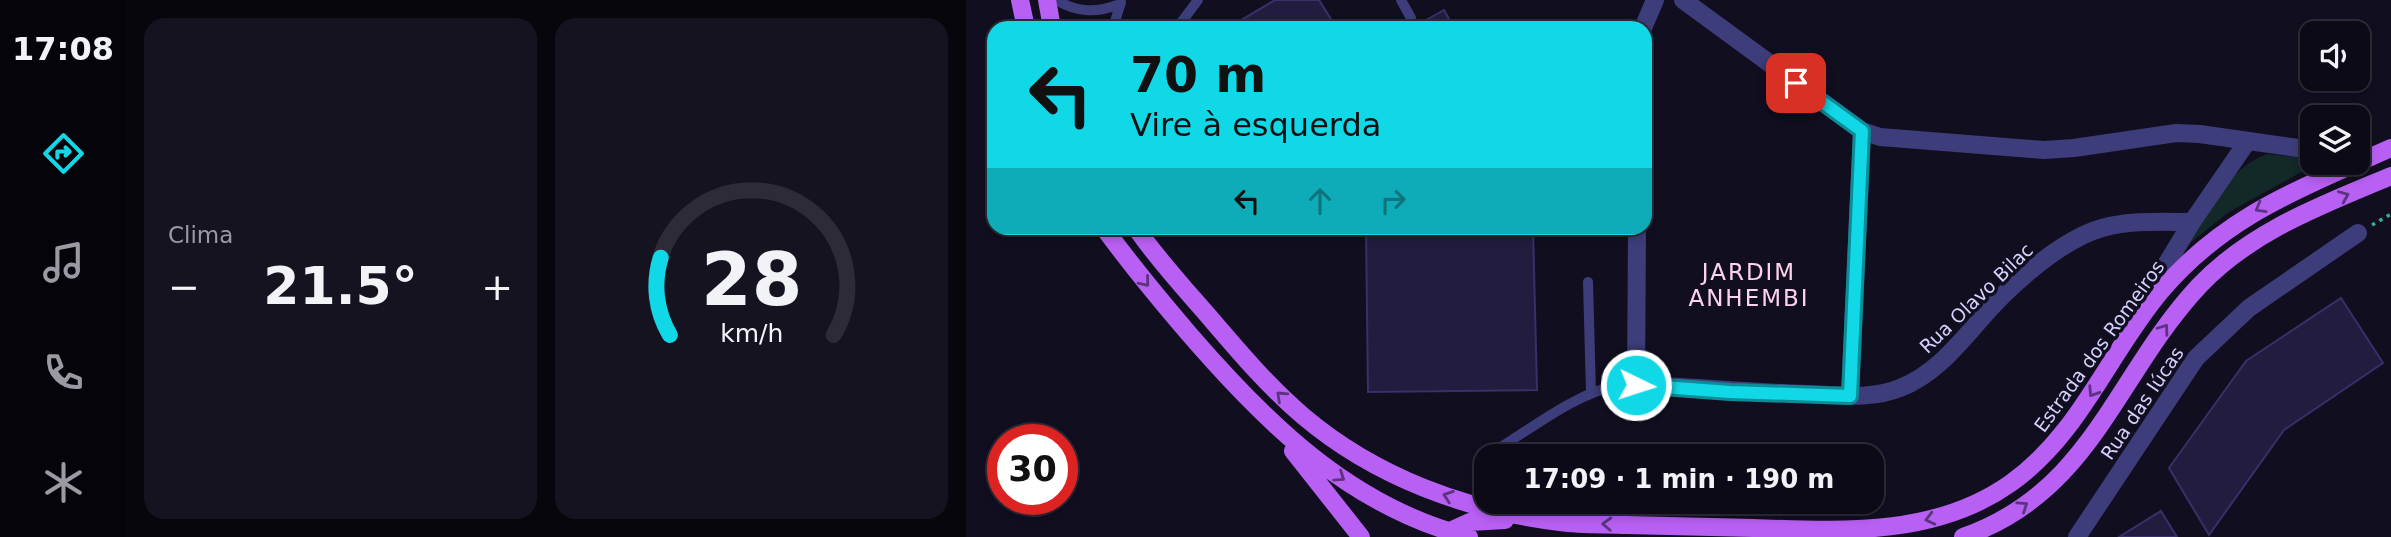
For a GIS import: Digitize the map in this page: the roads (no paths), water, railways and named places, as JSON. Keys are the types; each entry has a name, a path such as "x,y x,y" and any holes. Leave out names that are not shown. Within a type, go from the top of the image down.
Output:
{"main road":[{"path":"1020,0 1024,21"},
{"path":"1047,0 1051,21"},
{"name":"Estrada dos Romeiros","path":"2370,156 2391,148"},
{"name":"Estrada dos Romeiros","path":"1141,235 1254,368 1305,418 1334,440 1395,476 1499,511 1562,523 1851,529 1912,524 1963,509 2009,484 2049,450 2082,409 2140,320 2183,267 2236,223 2275,200 2328,175"},
{"path":"1963,537 2024,506 2068,468 2087,446 2179,308 2224,262 2277,226 2391,176"},
{"path":"1109,235 1146,284 1234,386 1301,449 1362,492 1412,518 1469,537"},
{"path":"1269,421 1361,537"},
{"path":"1448,531 1482,520 1562,523"}],"street":[{"path":"1646,21 1655,0"},
{"path":"1683,0 1862,131 1901,140 2044,150 2176,133 2300,149"},
{"path":"1850,396 1862,131"},
{"path":"2140,320 2161,273 2247,142"},
{"name":"Rua Olavo Bilac","path":"1628,384 1730,392 1850,396 1879,394 1899,389 1935,368 2002,297 2051,255 2085,234 2121,224 2192,222"},
{"name":"Rua das Iúcas","path":"2077,537 2196,358 2249,308 2358,233"},
{"path":"1628,384 1637,235"}],"lane":[{"path":"1056,0 1073,8 1089,11 1105,10 1121,2"},
{"path":"1182,21 1198,0"},
{"path":"1401,0 1411,18"},
{"path":"1115,21 1121,2"},
{"path":"1588,282 1591,393"},
{"path":"1506,444 1591,393 1628,384"}],"district":[{"name":"JARDIM ANHEMBI","path":"1749,285"}]}
